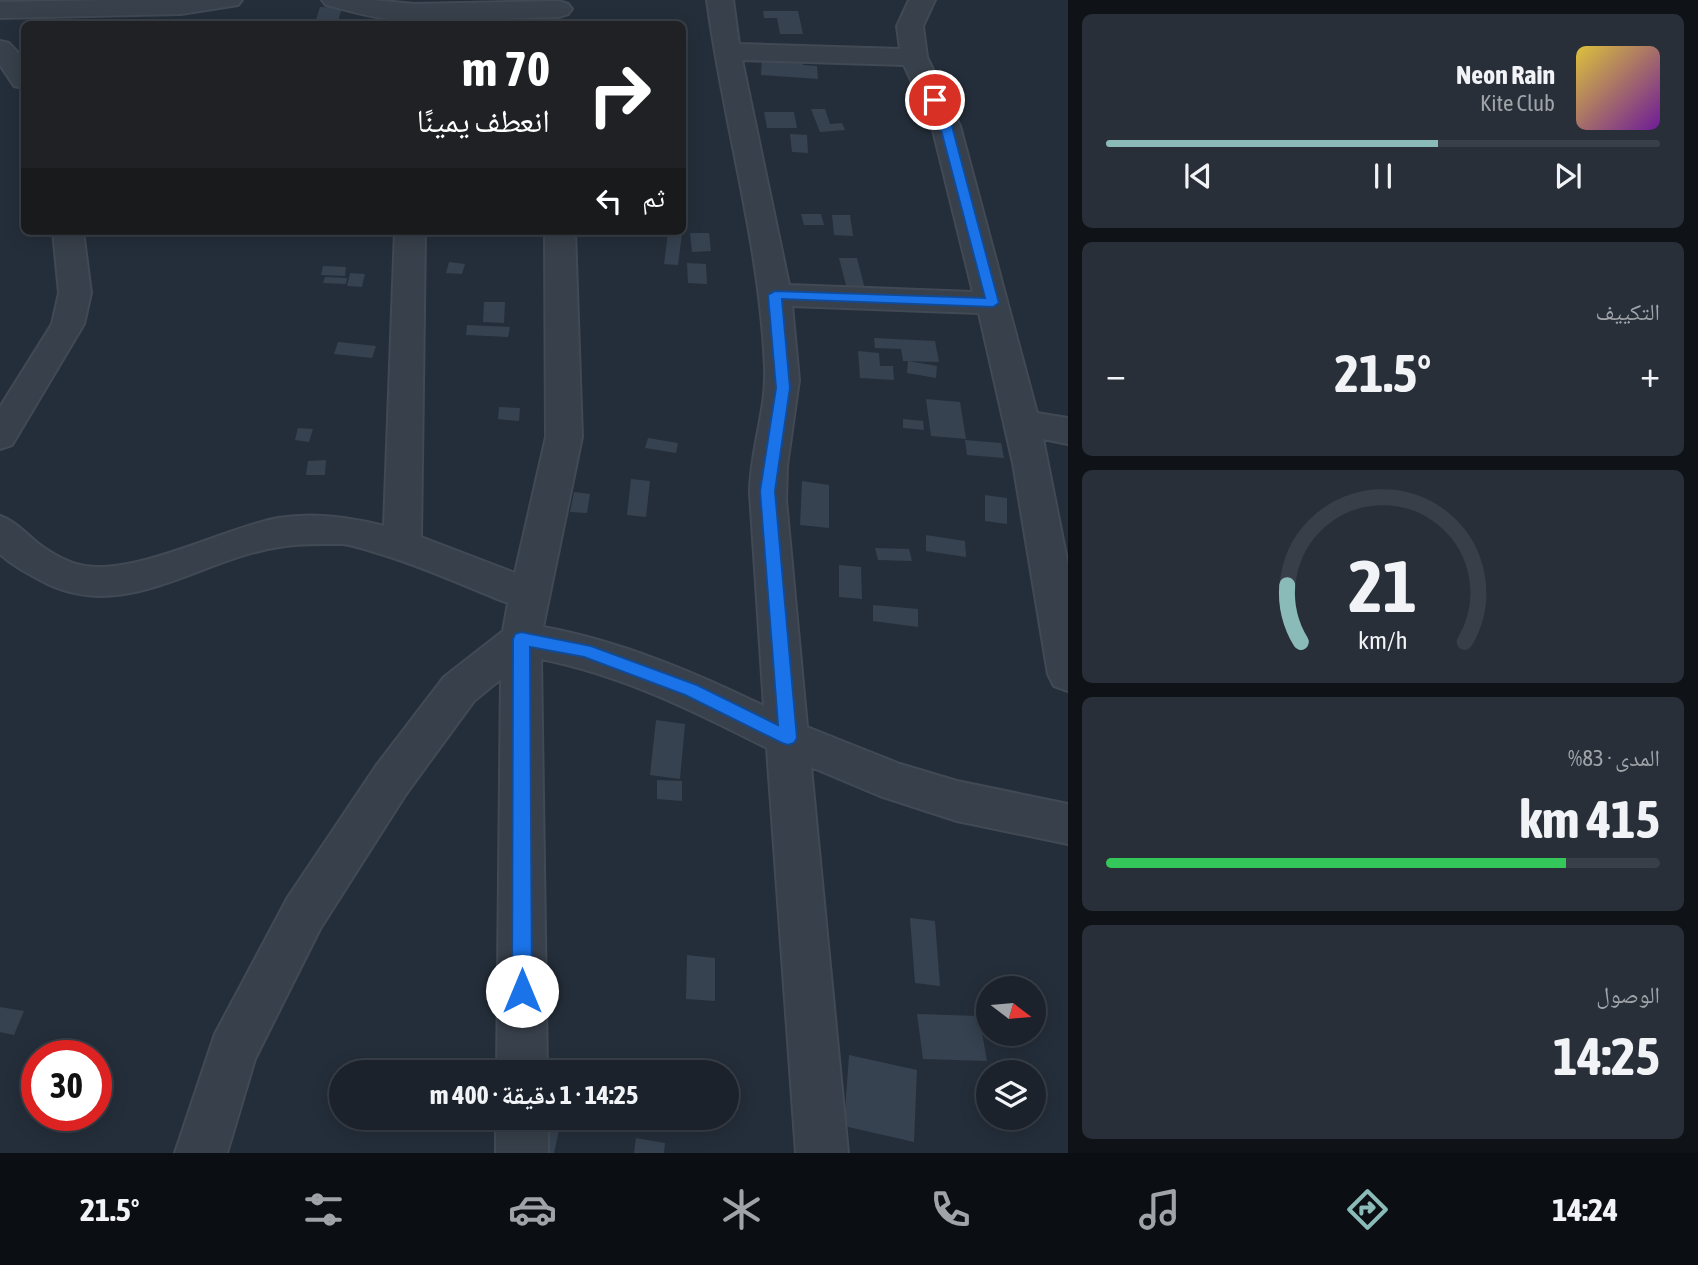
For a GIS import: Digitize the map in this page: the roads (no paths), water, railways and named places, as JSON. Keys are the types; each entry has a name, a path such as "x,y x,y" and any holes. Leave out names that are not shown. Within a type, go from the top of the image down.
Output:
{"street":[{"path":"335,0 388,11 559,11"},
{"path":"720,0 727,52 775,295 783,388 767,491 822,1153"},
{"path":"922,0 910,26 914,57 946,126 993,303 1021,423 1068,674"},
{"path":"0,10 78,5 238,4"},
{"path":"227,21 238,4"},
{"path":"727,52 914,57"},
{"path":"0,436 68,324 75,293 68,235"},
{"path":"402,545 410,235"},
{"path":"522,1060 521,639 564,437 560,235"},
{"path":"775,295 993,303"},
{"path":"1021,423 1068,431"},
{"path":"0,530 23,553 71,579 116,581 183,564 244,541 280,532 346,530 402,545 531,596"},
{"path":"201,1153 233,1052 304,913 391,780 452,698 521,639 585,651 665,680 788,738 895,782 957,801 1068,824"},
{"path":"522,1130 522,1153"}]}
